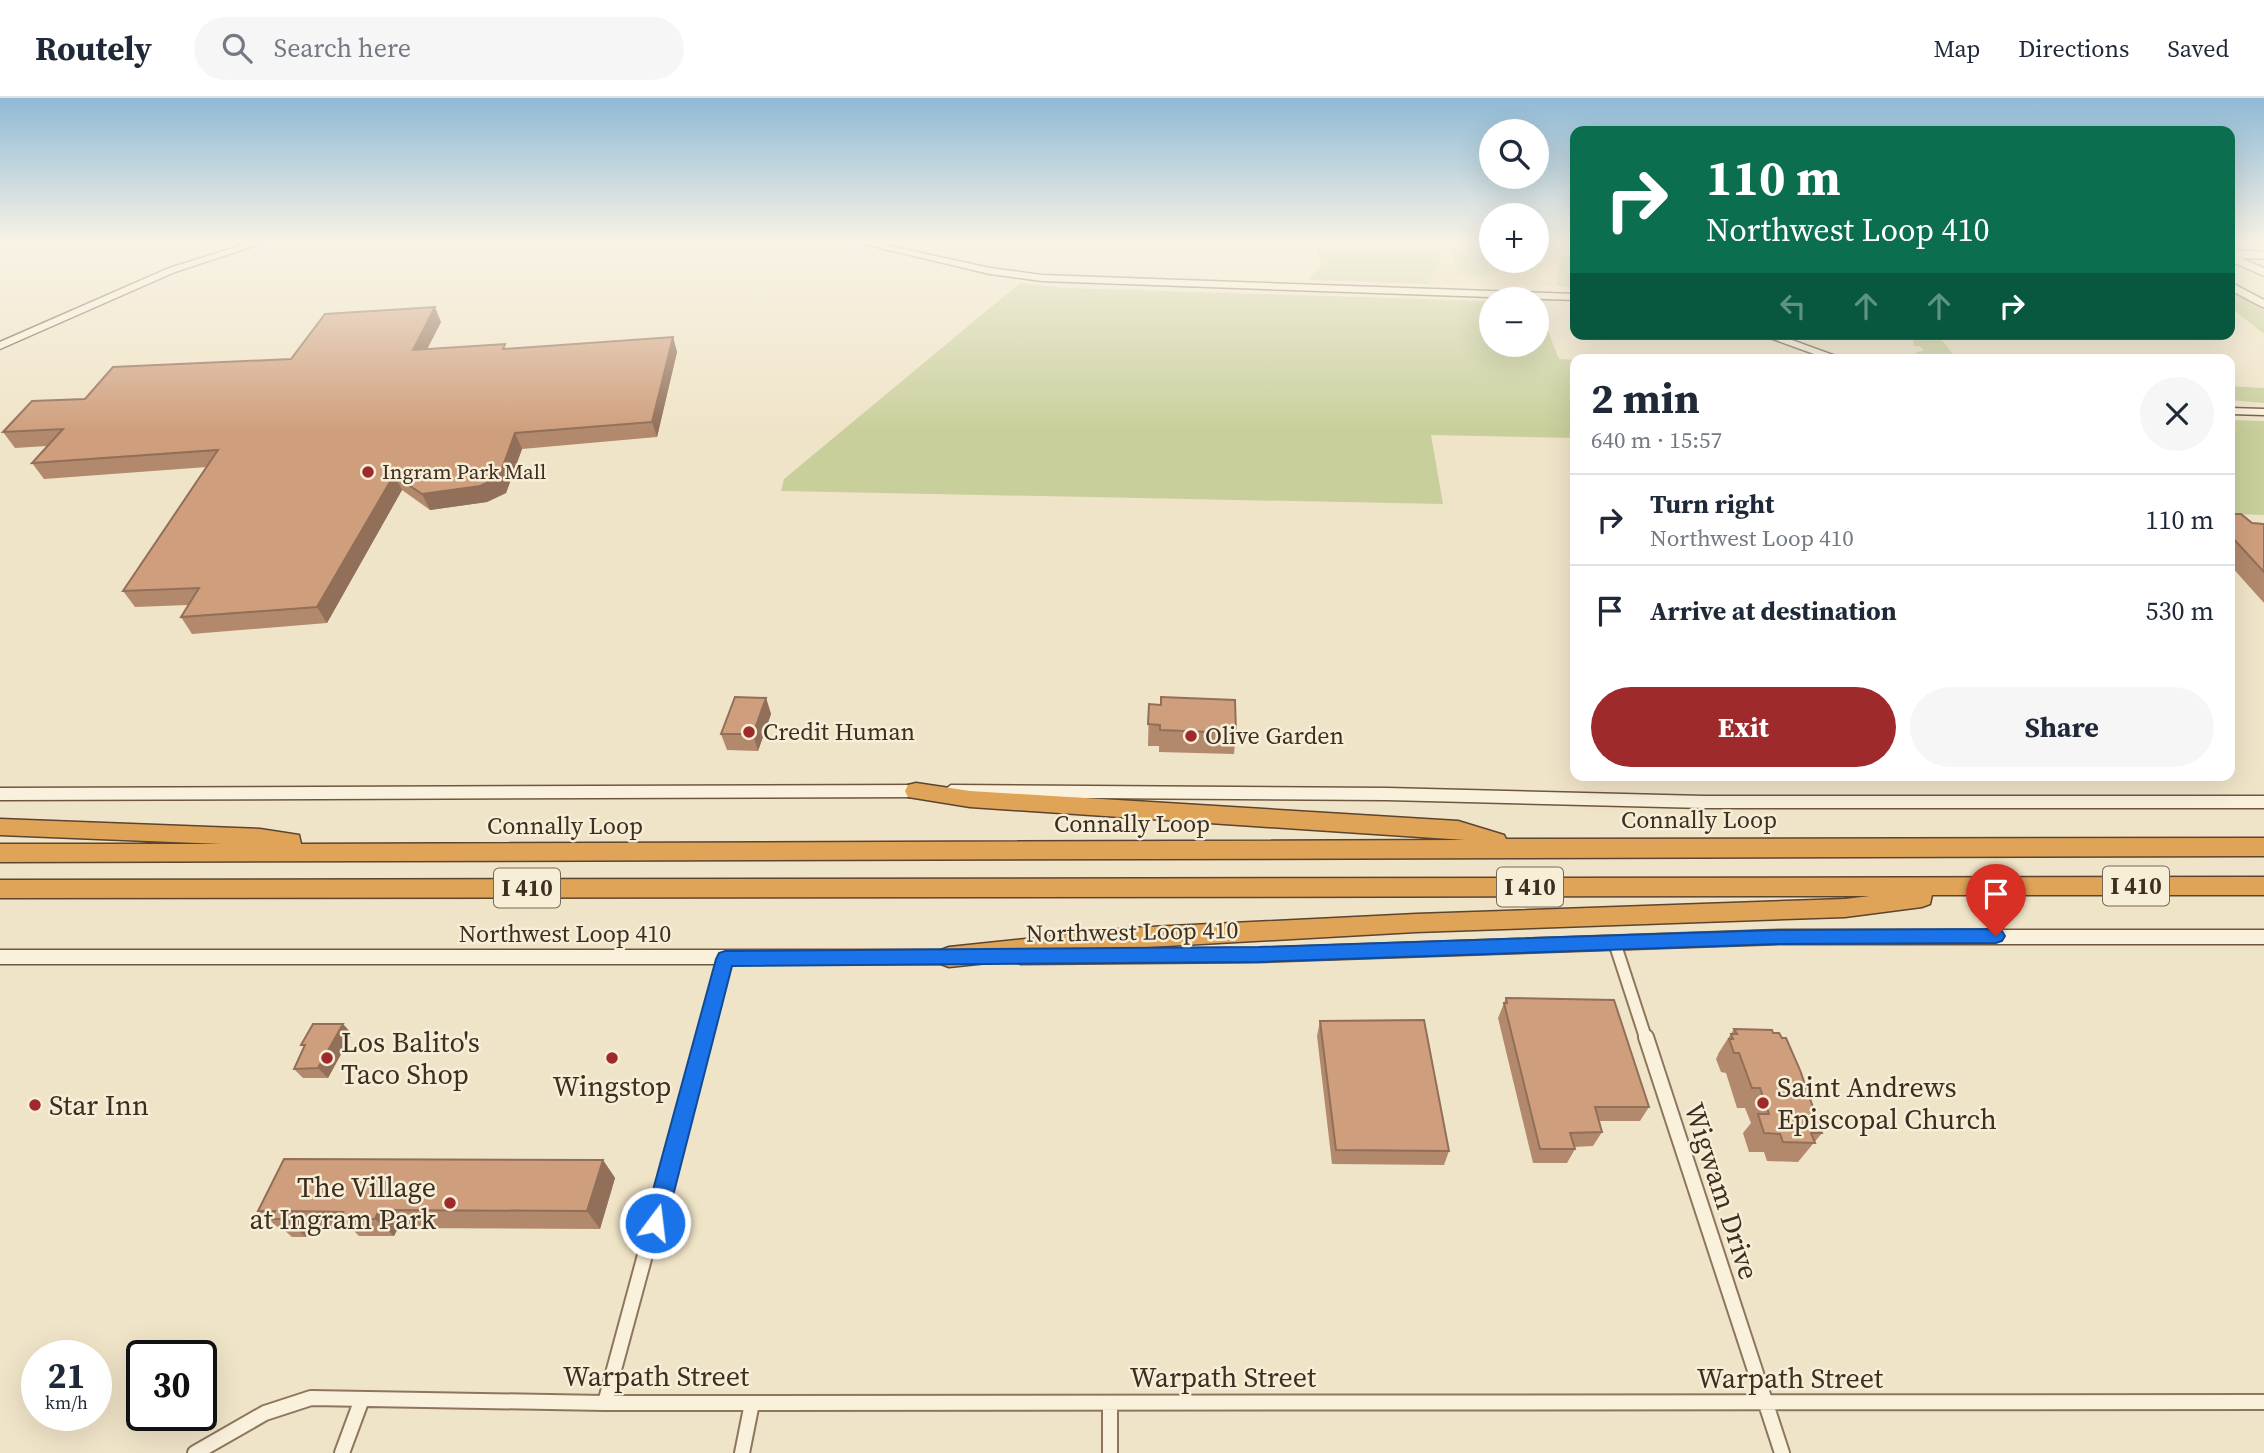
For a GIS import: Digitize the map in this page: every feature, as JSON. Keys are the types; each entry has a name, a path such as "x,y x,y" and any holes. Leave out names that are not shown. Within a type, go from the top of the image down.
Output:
{"highway":[{"path":"916,791 970,799 1458,829 1514,846"},
{"path":"0,827 260,837 379,852"},
{"name":"Connally Loop","path":"0,853 1258,850 1514,846 2264,847"},
{"name":"I 410","path":"0,889 2264,886"},
{"path":"949,957 1130,938 1416,923 1845,908 2007,887"}],"main road":[{"path":"2,343 90,305"},
{"path":"1782,340 1824,354"},
{"path":"2235,411 2264,412"},
{"path":"0,794 916,791 1376,793 1682,802 2264,802"},
{"name":"Northwest Loop 410","path":"0,957 725,959 1233,955 1779,937 2264,937"}],"street":[{"name":"Wigwam Drive","path":"1615,944 1782,1453"},
{"path":"605,1403 725,959"},
{"name":"Warpath Street","path":"195,1453 240,1424 290,1402 311,1398 605,1403 1766,1405 2264,1402"},
{"path":"342,1453 362,1399"},
{"path":"743,1453 752,1403"},
{"path":"1110,1403 1110,1453"}],"green space":[{"path":"993,305 1479,305 1479,357 1549,357 1549,334 1559,359 1570,360 1570,438 1431,435 1443,504 781,491 784,479"},
{"path":"2235,305 2254,305 2264,311 2264,334 2235,311"},
{"path":"1913,340 1942,340 1953,354 1917,354 1916,352 1924,351 1920,346 1914,346"},
{"path":"2235,386 2264,388 2264,403 2235,400"},
{"path":"2235,420 2264,421 2264,515 2235,514"}],"building":[{"name":"Ingram Park Mall","path":"435,307 413,350 505,344 503,349 673,337 652,422 515,433 499,477 480,486 422,494 394,475 317,607 181,617 199,588 123,591 218,450 32,463 63,429 3,432 32,401 85,399 113,367 291,359 325,314"},
{"path":"2235,514 2241,514 2252,523 2264,524 2264,572 2235,540"},
{"path":"735,697 766,698 753,734 721,734"},
{"path":"1161,697 1235,700 1236,733 1160,730 1160,725 1148,724 1149,704 1161,705"},
{"path":"1506,998 1614,1000 1649,1107 1595,1107 1602,1132 1570,1133 1575,1149 1540,1149 1504,1003 1507,1003"},
{"path":"1424,1020 1449,1151 1336,1150 1320,1021"},
{"path":"313,1024 343,1024 318,1068 294,1069 305,1045 301,1045"},
{"path":"1734,1029 1772,1030 1773,1033 1779,1033 1782,1038 1786,1038 1822,1133 1811,1133 1815,1143 1783,1142 1780,1134 1764,1133 1758,1114 1769,1114 1760,1088 1752,1088 1739,1053 1734,1053 1729,1039 1733,1039 1731,1034 1737,1034"},
{"path":"284,1159 603,1160 587,1211 379,1210 375,1219 339,1218 343,1212 289,1211 285,1219 271,1219 275,1211 258,1211"}],"place":[{"name":"Ingram Park Mall","path":"368,472"},
{"name":"Credit Human","path":"749,732"},
{"name":"Olive Garden","path":"1191,736"},
{"name":"Los Balito's Taco Shop","path":"327,1058"},
{"name":"Wingstop","path":"612,1058"},
{"name":"Saint Andrews Episcopal Church","path":"1763,1103"},
{"name":"Star Inn","path":"35,1105"},
{"name":"The Village at Ingram Park","path":"450,1203"}],"route":[{"path":"655,1223 725,959 1259,955 1779,937 1996,936"}]}
